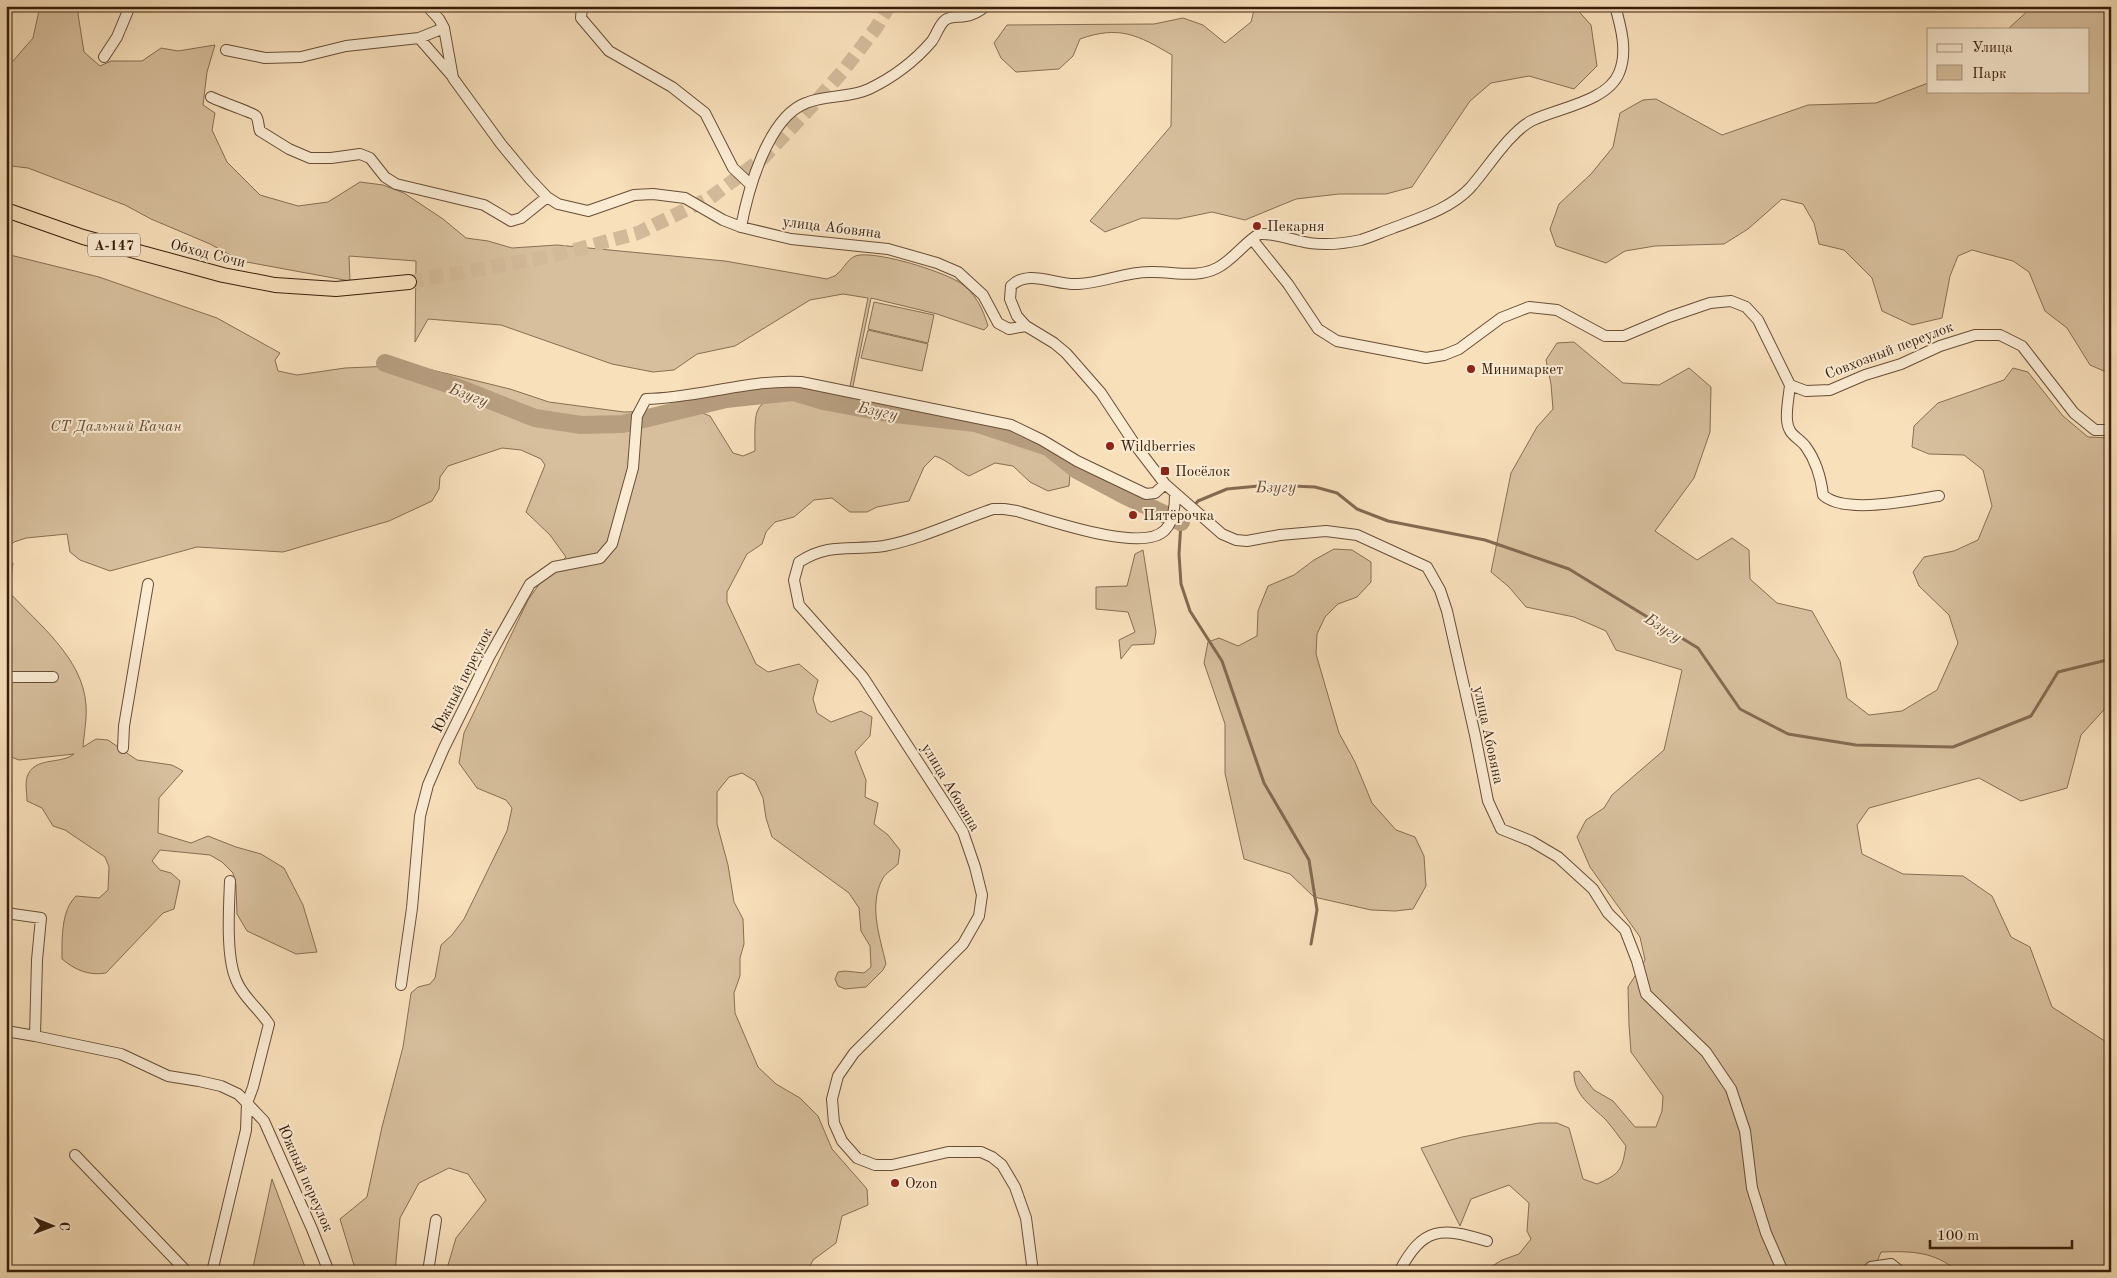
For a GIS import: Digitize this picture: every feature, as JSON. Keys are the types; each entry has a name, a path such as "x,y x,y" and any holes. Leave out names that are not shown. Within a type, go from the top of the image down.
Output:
{"highway":[{"name":"Обход Сочи","path":"6,210 83,237 223,275 275,285 336,289 409,282"}],"street":[{"path":"104,57 117,37 130,6"},
{"path":"582,6 581,18 609,51 672,87 705,113 733,168 751,185"},
{"path":"741,227 751,185 771,138 786,116 795,107 808,102 866,90 888,79 909,66 933,40 944,21 952,17 966,16 979,12 986,6"},
{"path":"1615,6 1622,31 1623,55 1619,74 1609,87 1587,102 1565,107 1530,122 1513,138 1469,189 1450,205 1360,240 1321,244 1302,242 1268,233 1259,234 1252,239 1288,284 1318,329 1337,341 1426,358 1444,355 1459,349 1501,318 1529,307 1557,310 1605,336 1624,336 1710,303 1731,301 1746,307 1758,320 1790,385 1787,420 1795,438 1806,446 1817,467 1823,495 1830,501 1838,504 1879,505 1939,496"},
{"name":"улица Абовяна","path":"428,7 444,28 453,78 500,144 547,197 558,204 588,210 634,194 677,197 695,203 723,220 741,227 791,239 888,249 938,262 958,272 983,295 998,323 1002,326 1009,329 1026,326"},
{"path":"226,50 265,58 301,57 346,46 419,38 444,28"},
{"path":"419,38 453,78"},
{"path":"211,97 232,107 253,113 257,116 260,131 289,149 310,158 331,158 360,154 370,158 385,177 396,184 484,205 511,221 521,218 547,197"},
{"name":"улица Абовяна","path":"1252,239 1218,268 1204,272 1189,274 1149,272 1130,274 1095,283 1074,285 1031,278 1019,280 1011,286 1010,299 1012,308 1026,326 1054,343 1066,353 1101,393 1136,446 1165,484 1222,534 1236,540 1326,531 1357,536 1426,567 1440,590 1447,611 1476,735 1488,801 1501,829 1531,842 1558,857 1593,889 1608,913 1625,930 1637,960 1646,994 1706,1052 1731,1089 1745,1131 1752,1188 1766,1232 1783,1272"},
{"name":"Совхозный переулок","path":"1790,385 1806,391 1830,390 1975,334 2000,335 2022,346 2074,413 2095,430 2111,430"},
{"name":"Южный переулок","path":"401,985 412,908 420,816 428,785 489,657 530,584 554,567 600,558 612,544 633,468 638,416 646,399 668,398 778,381 801,382 1011,425 1146,494 1156,493 1165,484"},
{"name":"улица Абовяна","path":"1033,1272 1026,1218 1015,1187 1002,1165 992,1157 981,1152 948,1152 892,1165 875,1165 857,1158 842,1141 834,1123 832,1099 838,1076 854,1052 963,944 979,916 982,895 975,867 962,832 863,677 799,605 794,580 799,562 814,552 844,547 884,546 921,536 993,509 1004,508 1017,511 1103,536 1130,538 1160,534 1170,523 1175,494"},
{"path":"123,748 124,726 148,584"},
{"path":"6,677 54,677"},
{"path":"212,1272 246,1130 247,1102 253,1087 269,1024 260,1010 242,990 235,977 229,923 230,881"},
{"path":"6,913 41,918 37,960 35,1036"},
{"name":"Южный переулок","path":"6,1031 121,1054 168,1076 221,1086 238,1094 264,1121 312,1228 329,1272"},
{"path":"75,1155 187,1272"},
{"path":"428,1272 436,1220"},
{"path":"1399,1272 1410,1251 1426,1237 1444,1232 1462,1234 1487,1241"},
{"path":"1866,1272 1871,1267 1891,1264 1901,1272"}],"green space":[{"name":"СТ Дальний Качан","path":"40,6 80,6 78,14 84,52 100,66 111,61 142,61 161,48 178,51 215,45 207,72 203,105 215,113 212,130 227,162 260,195 298,206 328,202 360,182 383,185 404,193 443,219 466,238 488,241 512,248 557,245 725,261 827,279 840,272 852,258 860,255 870,255 910,263 950,277 965,286 978,301 988,326 984,330 937,314 871,298 850,401 918,413 954,417 1003,427 1043,443 1071,462 1069,486 1048,491 1030,482 1013,466 995,463 969,476 935,456 924,467 909,501 877,507 867,512 850,512 832,498 814,500 794,517 775,522 766,532 762,544 747,554 727,592 727,602 756,664 768,672 799,664 818,680 813,699 817,713 831,722 861,711 872,717 870,736 855,752 866,780 865,797 878,803 874,824 888,835 900,850 898,864 883,878 876,899 878,932 886,964 883,970 866,987 845,989 838,986 835,979 838,972 864,973 871,967 870,946 861,931 859,908 849,893 772,837 766,818 763,798 755,781 742,773 729,777 717,792 717,824 728,865 734,902 743,919 744,944 740,958 740,976 734,993 735,1013 758,1067 776,1084 800,1098 818,1116 832,1149 867,1189 868,1205 842,1216 836,1243 813,1260 807,1272 446,1272 456,1238 486,1200 468,1174 449,1168 419,1183 400,1218 395,1272 356,1272 340,1219 367,1197 382,1127 403,1047 411,993 418,987 430,984 435,978 441,945 452,935 464,919 507,831 512,808 506,800 477,788 459,763 464,733 528,600 540,583 566,557 550,535 526,512 545,465 541,459 521,450 502,448 448,466 440,477 439,489 432,501 389,521 283,552 197,547 110,571 80,560 70,552 67,534 26,538 14,542 6,550 6,254 99,277 217,318 280,353 275,360 278,371 297,375 345,368 392,366 432,370 510,389 549,402 624,412 695,410 710,416 733,453 743,456 755,451 757,412 763,403 772,398 784,395 797,395 847,401 868,298 843,294 810,300 735,346 697,354 674,370 653,372 612,364 501,325 428,319 415,342 416,261 349,256 350,281 241,261 210,244 151,219 125,205 28,168 11,166 6,163 6,69 33,38"},
{"path":"1255,6 1574,6 1591,25 1597,66 1574,89 1529,76 1491,83 1470,101 1412,187 1386,194 1339,194 1296,199 1245,220 1212,212 1178,219 1142,218 1105,232 1090,221 1171,126 1172,55 1138,37 1128,34 1106,33 1080,39 1073,56 1059,69 1016,72 1001,58 994,43 1007,25 1154,24 1183,18 1203,25 1225,43 1251,22"},
{"path":"2033,6 2111,6 2111,374 2090,365 2067,328 2045,311 2029,272 2013,261 1972,250 1958,256 1950,276 1942,318 1912,325 1882,311 1872,278 1844,250 1819,244 1814,223 1803,204 1782,199 1748,229 1724,244 1655,246 1625,251 1606,263 1556,246 1550,229 1559,204 1591,174 1613,147 1620,113 1643,100 1656,99 1722,135 1808,105 1876,103 1927,83 1927,92 2090,92 2090,28 2009,28"},
{"path":"874,302 934,315 928,343 868,329"},
{"path":"868,330 928,344 922,371 861,358"},
{"path":"1574,342 1623,383 1659,385 1689,368 1711,387 1710,432 1694,478 1655,531 1697,560 1732,538 1749,550 1750,579 1777,603 1812,611 1840,661 1847,698 1869,715 1902,711 1937,690 1958,643 1949,615 1919,586 1913,572 1924,557 1954,551 1978,540 1992,506 1983,470 1964,455 1929,454 1912,447 1914,426 1938,403 2004,380 2013,368 2028,372 2063,416 2088,437 2111,438 2111,702 2081,735 2067,788 2021,801 1979,778 1869,808 1857,825 1862,854 1903,874 1963,876 1992,896 2011,937 2030,947 2052,1007 2111,1045 2111,1272 1958,1272 1931,1256 1912,1252 1881,1252 1873,1272 1488,1272 1489,1268 1502,1260 1519,1254 1531,1239 1527,1231 1529,1203 1509,1185 1471,1199 1460,1226 1421,1148 1462,1137 1539,1123 1557,1123 1569,1128 1583,1179 1597,1184 1611,1177 1619,1170 1626,1146 1606,1120 1580,1094 1574,1072 1579,1071 1594,1090 1613,1101 1635,1127 1656,1127 1662,1111 1663,1096 1631,1052 1628,987 1645,960 1640,937 1590,867 1577,837 1586,820 1604,808 1612,795 1664,750 1682,670 1616,650 1606,631 1574,617 1526,607 1509,587 1491,572 1511,473 1537,427 1553,409 1551,384 1546,360 1557,343"},
{"path":"1334,549 1352,550 1371,562 1371,582 1357,597 1338,604 1325,617 1317,634 1316,654 1339,733 1355,762 1372,803 1396,830 1415,837 1424,856 1426,886 1413,909 1395,911 1371,910 1314,897 1290,874 1244,859 1225,773 1225,724 1204,663 1208,642 1219,638 1238,646 1257,636 1258,611 1268,586 1294,575 1314,560"},
{"path":"1143,550 1156,632 1154,644 1132,645 1121,659 1119,640 1135,632 1128,612 1096,609 1096,587 1127,586 1135,554"},
{"path":"6,560 13,563 9,592 57,643 77,672 83,688 86,705 83,747 96,739 108,740 137,760 172,765 183,771 159,798 158,833 191,843 208,836 261,854 284,868 303,905 317,952 296,954 247,931 237,914 236,885 233,873 222,862 210,855 160,850 152,861 160,870 171,873 180,881 174,909 163,913 106,973 94,974 82,971 62,959 63,925 67,909 76,896 99,898 108,890 109,867 105,857 65,830 53,826 42,808 27,801 26,780 30,770 41,763 62,759 74,754 19,760 6,755"},
{"path":"272,1179 305,1267 301,1272 252,1272"}],"waterway":[{"name":"Бзугу","path":"385,363 451,385 535,418 581,425 623,424 726,399 793,392 823,401 887,413 975,423 1048,447 1077,470 1181,522"},
{"name":"Бзугу","path":"1311,944 1317,910 1309,860 1264,783 1222,661 1190,611 1181,584 1179,554 1181,522 1198,501 1227,489 1269,485 1315,487 1337,493 1357,509 1388,521 1485,540 1569,569 1698,648 1740,709 1788,734 1856,745 1953,747 2031,716 2058,672 2111,659"}],"tunnel":[{"path":"409,282 552,256 638,233 710,198 763,158 811,107 843,71 876,28 889,6"}],"place":[{"name":"Пекарня","path":"1257,226"},
{"name":"Минимаркет","path":"1471,369"},
{"name":"Wildberries","path":"1110,446"},
{"name":"Посёлок","path":"1165,471"},
{"name":"Пятёрочка","path":"1133,515"},
{"name":"Ozon","path":"895,1183"}]}
